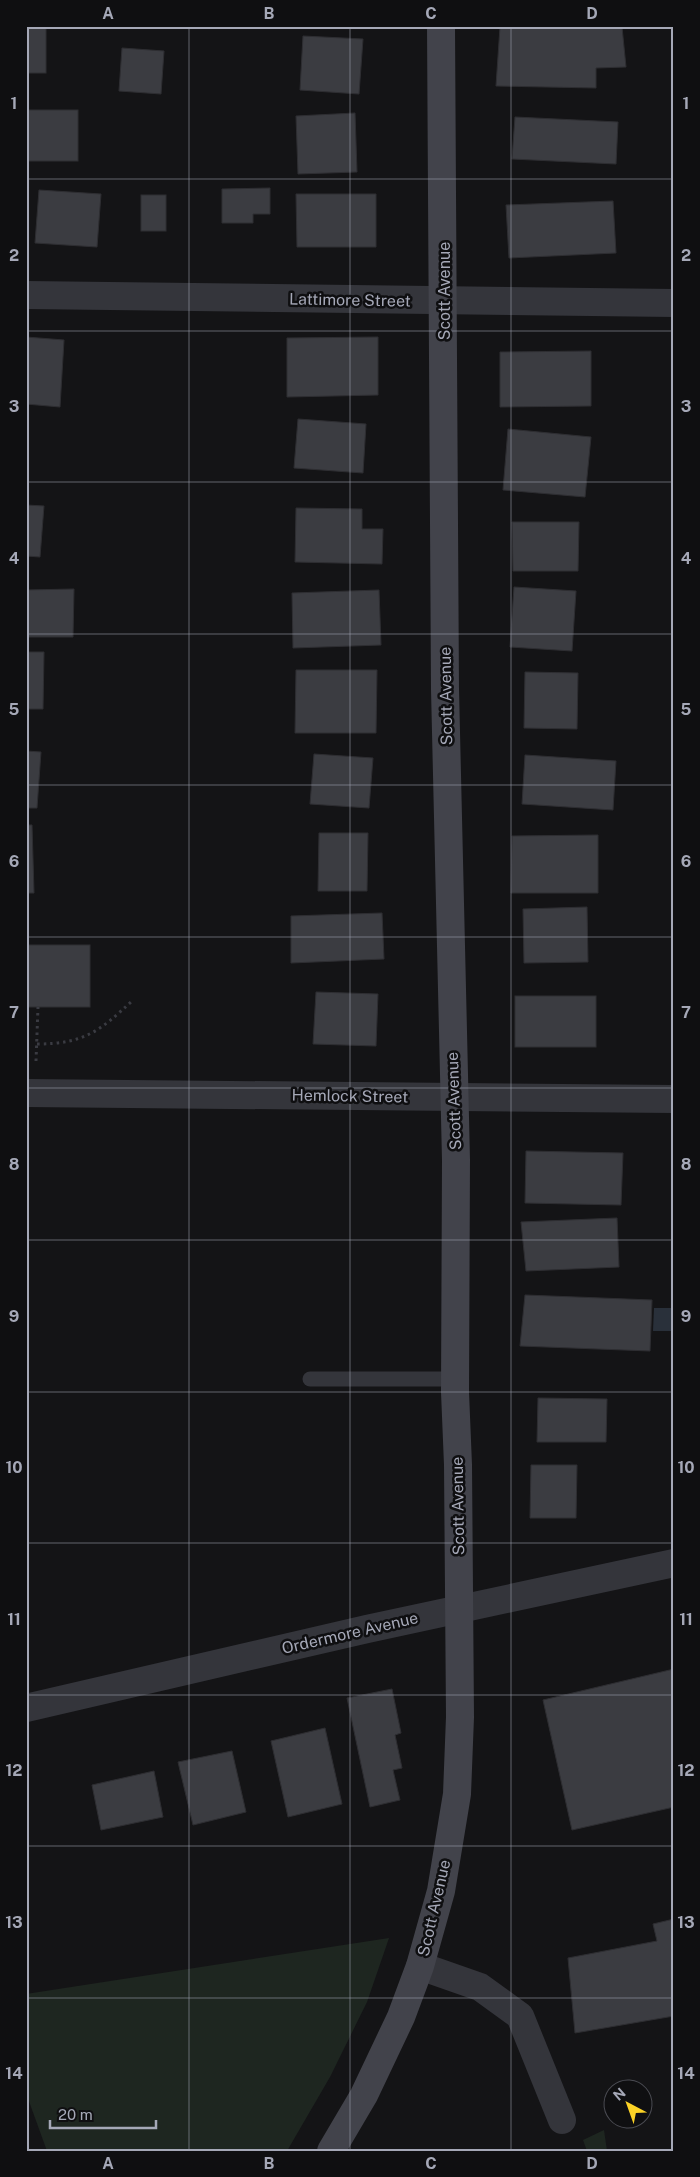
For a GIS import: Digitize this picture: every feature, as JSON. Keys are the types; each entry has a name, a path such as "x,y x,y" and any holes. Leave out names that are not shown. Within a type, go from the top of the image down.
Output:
{"main road":[{"name":"Scott Avenue","path":"331,2151 364,2094 401,2017 420,1966 441,1891 457,1794 460,1717 460,1610 455,1379 456,1160 445,674 441,26"}],"street":[{"name":"Lattimore Street","path":"26,295 674,303"},
{"name":"Hemlock Street","path":"26,1092 674,1099"},
{"name":"Ordermore Avenue","path":"26,1708 367,1628 460,1610 674,1563"},
{"path":"420,1966 480,1987 520,2016 562,2120"}],"lane":[{"path":"310,1379 455,1379"}],"path":[{"path":"37,1044 76,1040 96,1031 133,1000"},
{"path":"36,1066 38,1007"}],"shaded area":[{"path":"654,1308 674,1308 674,1331 653,1331"},
{"path":"389,1938 367,2002 330,2077 287,2151 47,2151 26,2093 26,1994"},
{"path":"604,2130 607,2151 587,2151 583,2140"}],"building":[{"path":"26,26 46,26 46,73 26,73"},
{"path":"500,27 622,27 626,67 596,68 596,88 496,86"},
{"path":"303,36 363,39 359,94 300,90"},
{"path":"122,48 164,51 161,94 119,91"},
{"path":"26,110 78,110 78,161 26,161"},
{"path":"355,113 357,172 298,174 296,116"},
{"path":"515,117 618,122 616,164 512,159"},
{"path":"270,188 270,214 253,214 253,223 222,223 222,189"},
{"path":"39,190 101,194 97,247 35,243"},
{"path":"296,194 376,194 376,247 297,247"},
{"path":"141,195 166,195 166,231 141,231"},
{"path":"613,201 616,253 509,258 506,205"},
{"path":"26,337 64,340 60,407 26,404"},
{"path":"378,337 378,395 287,397 287,338"},
{"path":"591,351 591,406 500,407 500,352"},
{"path":"298,419 366,424 363,473 294,468"},
{"path":"508,429 591,437 585,497 503,490"},
{"path":"26,505 44,506 40,557 26,556"},
{"path":"296,508 362,509 362,529 383,529 382,564 295,562"},
{"path":"512,522 579,522 578,571 513,571"},
{"path":"514,587 576,591 572,651 510,647"},
{"path":"74,589 73,637 26,637 26,590"},
{"path":"379,590 381,645 293,648 292,593"},
{"path":"26,652 44,652 43,709 26,709"},
{"path":"296,670 377,670 376,733 295,733"},
{"path":"525,672 578,673 577,729 524,728"},
{"path":"26,751 41,752 37,808 26,808"},
{"path":"314,754 373,758 369,808 310,804"},
{"path":"525,755 616,761 613,810 522,804"},
{"path":"26,825 32,825 34,893 26,893"},
{"path":"319,833 368,833 367,891 318,891"},
{"path":"598,835 598,893 511,893 512,836"},
{"path":"587,907 588,962 524,963 523,909"},
{"path":"382,913 384,959 291,963 291,916"},
{"path":"26,945 90,945 90,1007 26,1007"},
{"path":"316,992 378,994 376,1046 313,1044"},
{"path":"515,996 596,996 596,1047 515,1047"},
{"path":"526,1151 623,1153 621,1205 525,1203"},
{"path":"617,1218 619,1267 526,1271 521,1222"},
{"path":"525,1295 652,1300 650,1351 520,1346"},
{"path":"538,1398 607,1399 606,1442 537,1442"},
{"path":"531,1465 577,1465 576,1518 530,1518"},
{"path":"674,1669 674,1807 572,1830 543,1700"},
{"path":"392,1689 401,1733 395,1735 402,1768 393,1770 400,1800 370,1807 347,1698"},
{"path":"325,1728 342,1804 288,1817 271,1741"},
{"path":"232,1751 246,1812 193,1825 178,1762"},
{"path":"154,1771 163,1817 101,1830 92,1785"},
{"path":"674,1919 674,2016 575,2033 568,1958 657,1941 653,1924"}]}
